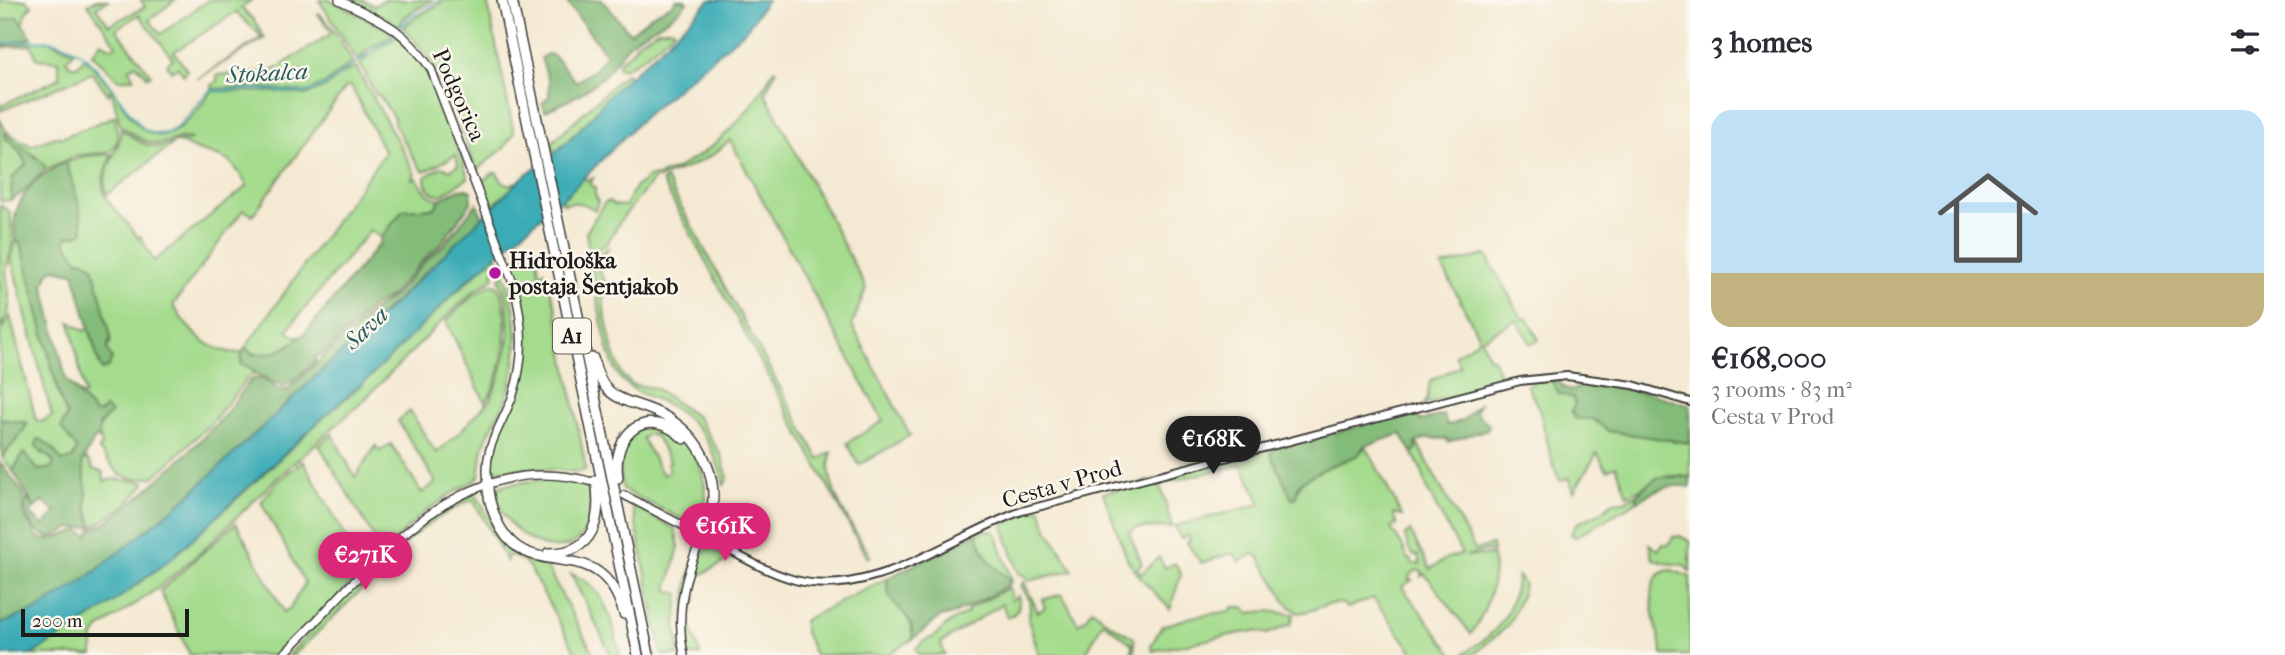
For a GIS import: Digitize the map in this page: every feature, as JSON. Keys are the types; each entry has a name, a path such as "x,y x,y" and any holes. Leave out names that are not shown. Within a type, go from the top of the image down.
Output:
{"highway":[{"name":"A1","path":"502,0 638,653"},
{"name":"A1","path":"512,0 649,655"},
{"path":"573,290 581,304 594,364 604,384 622,401 658,412 672,421 689,435 701,453 710,472 714,496 713,514 703,537"},
{"path":"618,508 620,492 617,463 622,442 628,433 638,426 648,423 662,424 684,438 704,471 708,502 703,537"},
{"path":"488,482 504,522 519,542 542,552 569,551 585,541 596,521 599,501 593,457 595,447"},
{"path":"488,482 488,495 495,517 507,538 516,546 541,558 581,562 598,571 606,579 617,595 638,653"}],"main road":[{"name":"Podgorica","path":"339,0 394,27 417,49 431,69 510,272 520,314 520,358 513,395 489,448 486,467 488,482"},
{"path":"283,655 411,529 447,501 488,482 517,475 565,475 593,482"},
{"path":"624,495 703,537 683,589 680,621 684,655"}],"street":[{"name":"Cesta v Prod","path":"703,537 768,570 796,580 828,584 854,582 898,568 969,533 1022,511 1520,382 1567,376 1633,386 1690,402"}],"green space":[{"path":"0,0 26,0 32,5 26,12 23,23 0,32"},
{"path":"97,0 109,0 96,7 109,25 145,7 141,0 175,0 149,20 161,34 208,0 252,0 241,8 253,19 265,38 197,79 262,37 236,12 174,52 187,70 184,75 178,67 171,71 167,64 173,59 139,15 116,29 151,75 148,77 136,64 129,69 134,78 119,80 92,54 101,42 112,48 116,45 88,4"},
{"path":"319,0 330,0 395,33 367,50 358,61"},
{"path":"347,0 362,0 375,6 383,0 432,0 409,14 400,26"},
{"path":"443,0 487,0 514,133 504,148 476,170 439,76 417,43 403,29"},
{"path":"565,0 602,0 630,33 676,0 687,2 669,19 634,40 609,70 588,89 545,111 542,103 549,97 549,82 541,58 547,54 553,55 576,82 595,69 606,54"},
{"path":"319,13 335,31 353,62 324,84 307,92 253,87 212,89 217,75 271,72 332,33"},
{"path":"18,17 32,38 0,45 0,21"},
{"path":"658,30 675,30 644,57 630,66 622,69 618,67 619,62 638,42"},
{"path":"399,36 411,48 432,80 468,178 441,195 429,190 425,177 441,167 451,170 458,165 456,155 424,172 415,161 394,123 394,118 379,95 376,95 360,64 371,52"},
{"path":"46,40 74,51 66,61 71,66 77,66 85,58 111,87 109,95 92,73 0,111 0,106 60,78 58,61 37,59 31,45 0,46"},
{"path":"356,67 415,174 412,179 416,178 428,194 440,199 435,208 403,210 381,238 370,230 287,330 300,337 294,342 266,354 245,348 385,152 351,86 346,87 253,215 243,210 173,305 201,339 220,350 242,353 241,364 250,367 255,373 212,422 154,477 135,479 120,475 99,450 102,444 100,427 110,413 94,413 68,382 81,395 85,395 70,322 85,331 89,328 99,363 111,341 93,266 78,260 66,244 66,237 80,234 83,230 79,205 66,162 86,156 112,154 105,170 104,192 108,201 138,238 140,236 154,261 247,186 226,159 175,142 107,195 105,178 118,146 121,129 140,142 156,147 178,141 189,141 191,139 180,138 156,143 135,135 120,125 112,92 114,90 138,124 149,133 160,135 171,133 183,124 214,91 306,95 326,87"},
{"path":"774,69 776,71 765,93 866,288 852,325 910,435 859,465 847,443 883,421 730,140 714,154 657,179 701,154 725,135 752,104"},
{"path":"626,73 631,76 608,96 588,121 555,153 551,143"},
{"path":"115,116 118,140 112,150 77,155 46,169 33,155 5,138 20,153 26,165 14,176 11,200 0,201 0,120 7,132 31,146 58,136 61,138"},
{"path":"5,133 42,162 46,169 21,194 11,200 12,178 26,165 20,153 5,138"},
{"path":"66,162 79,205 83,230 80,234 66,237 66,243 78,260 93,266 111,337 107,349 112,358 109,367 102,370 99,363 74,273 54,269 48,273 44,286 66,379 94,413 100,413 105,408 111,413 99,425 99,439 95,438 82,462 87,494 86,507 93,527 71,528 49,538 30,522 26,510 27,498 33,509 30,513 43,526 56,512 42,501 35,508 13,471 24,453 38,470 52,468 52,460 36,446 38,439 52,448 62,461 72,459 77,449 61,428 67,416 59,395 21,243 16,241 14,224 21,200 33,184"},
{"path":"497,173 502,181 509,185 517,182 492,206 481,182"},
{"path":"650,176 656,176 621,220 607,243 594,252 589,250 586,233 604,203 609,201 614,205 625,206 635,187"},
{"path":"584,177 587,181 593,178 590,185 595,187 598,202 595,210 580,204 564,204 562,198"},
{"path":"666,179 819,459 832,452 829,464 834,491 870,556 867,558 662,181"},
{"path":"459,189 471,191 471,203 440,245 391,296 372,307 294,380 282,387 255,373 250,367 241,365 245,348 252,354 275,352 306,332 380,243 403,210 435,208 440,199"},
{"path":"477,203 482,217 468,232 155,526 83,581 34,611 0,624 0,462 23,493 24,516 39,538 52,539 80,530 88,536 90,530 117,515 196,444 225,414 251,380 263,379 280,391 287,390 374,310 395,295 427,259 442,247"},
{"path":"0,205 10,212 13,242 6,272 10,302 0,329"},
{"path":"16,241 21,243 59,395 67,416 62,424 77,449 72,459 62,461 52,448 41,453 51,458 54,463 52,468 38,470 25,453 13,471 2,457 28,423 0,419 0,334 10,316 36,420 41,422 52,416 11,258"},
{"path":"531,243 537,253 539,273 544,271 555,305 586,469 579,472 533,468 497,471 491,464 491,455 516,390 525,355 526,327 511,260 517,258"},
{"path":"609,247 598,268 607,286 603,297 604,310 612,347 622,375 633,385 655,388 697,417 721,455 728,478 724,485 709,445 693,424 671,407 629,386 616,370 602,325 592,266 593,260"},
{"path":"497,255 501,265 498,271 493,272 494,278 474,291 444,319 363,401 275,480 202,551 158,588 99,629 93,639 93,655 30,655 105,607 176,553"},
{"path":"1486,255 1523,320 1527,318 1539,340 1531,344 1516,320 1481,339 1489,358 1493,358 1503,383 1424,404 1430,381 1460,366 1455,355 1475,343 1479,337 1442,266"},
{"path":"503,270 515,316 515,364 507,396 484,445 476,480 421,515 278,655 190,655 160,591 236,523 284,612 290,608 305,583 261,502 277,482 303,461 357,557 375,539 319,445 332,434 355,477 376,446 380,451 391,444 422,493 436,482 398,421 410,411 436,453 490,400 499,379 509,338 507,301 500,280"},
{"path":"492,284 497,285 505,310 504,344 497,378 485,402 446,321 473,295"},
{"path":"1551,380 1560,394 1574,398 1576,419 1593,419 1608,431 1690,443 1690,477 1662,477 1627,495 1616,466 1607,470 1597,453 1574,491 1568,478 1560,481 1553,465 1539,408 1527,386"},
{"path":"1551,380 1559,380 1563,387 1571,391 1578,388 1579,381 1648,393 1690,405 1690,443 1608,431 1593,419 1576,419 1571,411 1575,404 1574,398 1559,394"},
{"path":"1481,402 1475,412 1489,425 1488,429 1448,442 1447,439 1427,438 1415,443 1417,449 1412,452 1401,434 1364,446 1358,455 1303,481 1298,486 1296,498 1292,499 1271,454 1274,448 1415,412 1421,421 1443,415 1447,425 1464,419"},
{"path":"0,419 28,423 2,457"},
{"path":"657,426 685,443 692,451 704,480 706,501 703,521 696,526 623,490 619,463 627,443 639,428","holes":["650,433 655,435 670,462 667,464 670,471 663,475 642,438"]},
{"path":"1415,443 1475,550 1492,545 1493,552 1485,551 1466,556 1493,555 1494,565 1489,596 1471,634 1425,574 1421,576 1423,572 1417,570 1410,575 1409,579 1412,580 1402,587 1452,653 1450,655 1415,655 1373,598 1347,608 1343,604 1331,604 1298,613 1285,602 1258,556 1253,554 1240,562 1233,553 1201,563 1187,543 1190,540 1188,535 1181,539 1175,526 1261,504 1240,465 1163,483 1168,476 1274,448 1271,454 1292,499 1303,481 1358,455 1366,446 1402,516 1393,514 1397,525 1391,528 1403,546 1407,559 1413,564 1420,564 1418,555 1414,556 1409,549 1405,536 1410,531 1430,569 1447,558 1462,554 1428,491 1412,452 1415,451"},
{"path":"86,458 92,469 103,472 104,481 113,479 145,482 122,508 93,527 83,478 82,462"},
{"path":"1660,477 1690,477 1690,487 1662,488 1638,501 1636,495"},
{"path":"1157,479 1172,527 1136,528 1129,533 1142,564 1137,569 1141,574 1159,557 1165,568 1175,563 1181,574 1170,609 1128,561 1103,493"},
{"path":"560,480 589,486 588,524 580,538 568,546 538,544 510,523 501,508 497,491 503,485"},
{"path":"476,494 506,547 547,567 594,655 577,655 529,567 524,561 510,555 507,556 507,562 473,500 453,509 414,535 391,561 294,655 288,655 406,538 433,516 457,501"},
{"path":"1636,495 1638,501 1575,537 1571,534 1577,523 1600,513 1613,502 1624,501"},
{"path":"632,505 675,529 679,547 667,590 679,594 676,624 680,655 662,655"},
{"path":"1040,508 1048,530 1073,570 1028,581 1025,575 1019,574 1003,526 1011,518"},
{"path":"988,530 995,532 997,536 1012,581 994,567 982,548 977,533"},
{"path":"977,533 988,559 1009,578 1010,584 953,614 940,617 913,639 910,622 891,598 888,578"},
{"path":"1680,536 1690,541 1690,572 1684,565 1653,559 1649,544 1658,550 1663,544 1668,545 1673,537"},
{"path":"710,548 731,559 693,580 696,600 690,620 700,655 687,655 685,613 688,580 700,555"},
{"path":"1672,570 1690,577 1690,655 1663,655 1652,605 1655,581 1661,573"},
{"path":"571,574 583,580 600,596 611,618 620,655 611,655"},
{"path":"1518,575 1524,585 1508,626 1473,655 1463,655 1490,635 1503,620 1511,604"},
{"path":"888,578 887,588 911,624 913,639 887,655 815,655 804,630 804,620"},
{"path":"1024,582 1038,612 1045,608 1042,600 1062,594 1078,624 1092,609 1134,638 1135,655 1132,655 1132,644 1103,622 1085,655 1039,655 1028,619 1029,599 1021,586"},
{"path":"1008,588 1011,600 1018,596 1019,600 1018,609 1011,616 1008,618 1002,604 941,643 945,655 919,655 916,649 924,641 968,613 967,610"},
{"path":"1232,607 1244,607 1249,613 1267,611 1294,614 1291,624 1268,634 1255,631 1152,651 1151,646 1162,626 1192,617 1231,611"}],"water":[{"name":"Sava","path":"710,0 767,0 746,30 646,115 569,193 471,277 369,378 172,558 106,608 33,654 0,655 0,624 34,611 83,581 183,501 401,297 525,175 555,153 588,121 608,96"}],"waterway":[{"name":"Stokalca","path":"400,28 410,17 439,0"},
{"name":"Stokalca","path":"0,44 53,41 70,47 97,69 144,129 165,133 182,123 210,91 256,89 306,93 324,86 397,33"}],"place":[{"name":"Hidrološka postaja Šentjakob","path":"495,273"}]}
